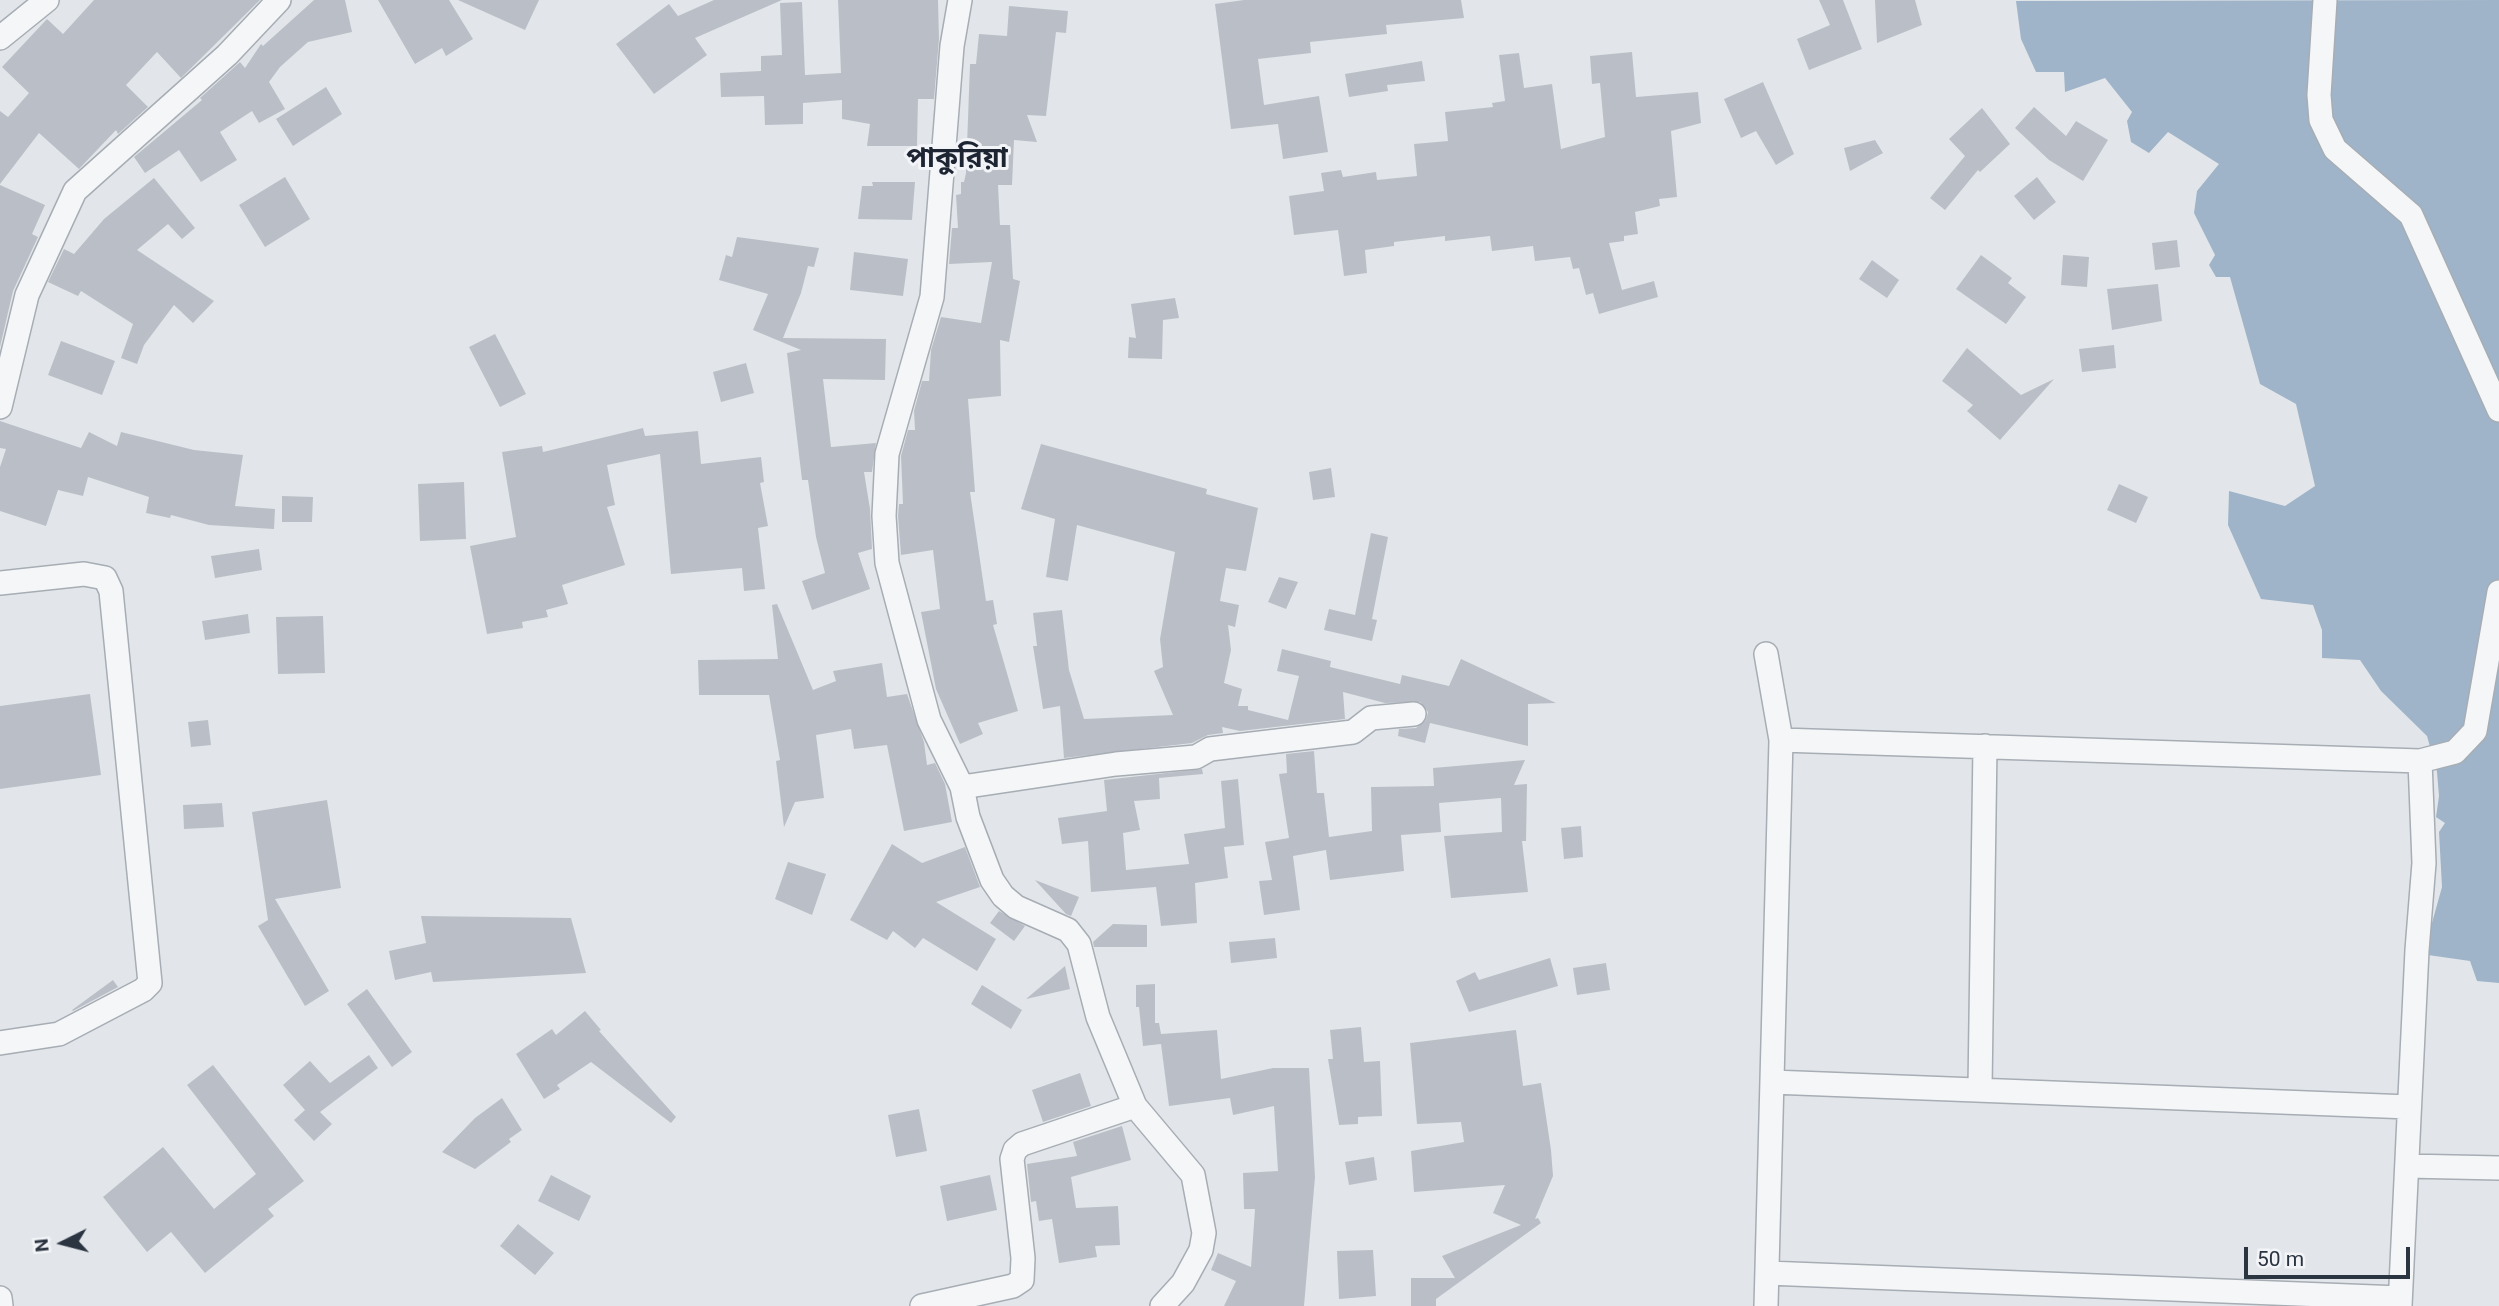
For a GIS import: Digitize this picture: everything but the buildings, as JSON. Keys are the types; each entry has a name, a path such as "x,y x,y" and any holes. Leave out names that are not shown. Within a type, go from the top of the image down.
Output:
{"street":[{"path":"0,38 47,0"},
{"path":"0,407 27,296 75,191 226,55 279,0"},
{"path":"960,0 952,46 932,297 887,454 884,516 887,563 929,720 962,787 968,817 992,880 1003,896 1016,907 1068,930 1079,944 1098,1017 1135,1106 1193,1175 1203,1221 1201,1250 1183,1283 1162,1306"},
{"path":"2325,0 2319,95 2322,120 2335,149 2411,215 2499,410"},
{"path":"0,583 84,574 105,578 111,591 150,983 143,990 59,1034 0,1043"},
{"path":"1781,740 2420,761 2455,752 2475,732 2499,592"},
{"path":"1766,654 1781,740 1766,1306"},
{"path":"962,787 1116,764 1196,757 1210,749 1353,732 1371,718 1414,714"},
{"path":"1980,1088 1985,746"},
{"path":"1767,1273 2400,1302 2424,863 2420,761"},
{"path":"1772,1082 1980,1088 2409,1107"},
{"path":"922,1306 1013,1286 1022,1280 1023,1258 1012,1159 1015,1150 1022,1144 1135,1106"},
{"path":"2406,1166 2499,1168"},
{"path":"0,1298 1,1306"}],"water":[{"path":"2499,0 2499,983 2477,981 2470,961 2428,955 2430,930 2442,887 2439,832 2445,823 2436,817 2439,796 2437,772 2427,736 2381,691 2360,660 2322,658 2322,630 2313,605 2261,599 2228,525 2229,491 2285,506 2315,486 2296,404 2260,384 2230,277 2216,277 2209,265 2215,255 2194,213 2197,191 2219,164 2168,132 2149,153 2131,142 2127,121 2132,112 2105,78 2065,92 2064,72 2036,72 2021,39 2016,1"}],"district":[{"name":"পাকুরিয়া","path":"957,160"}]}
